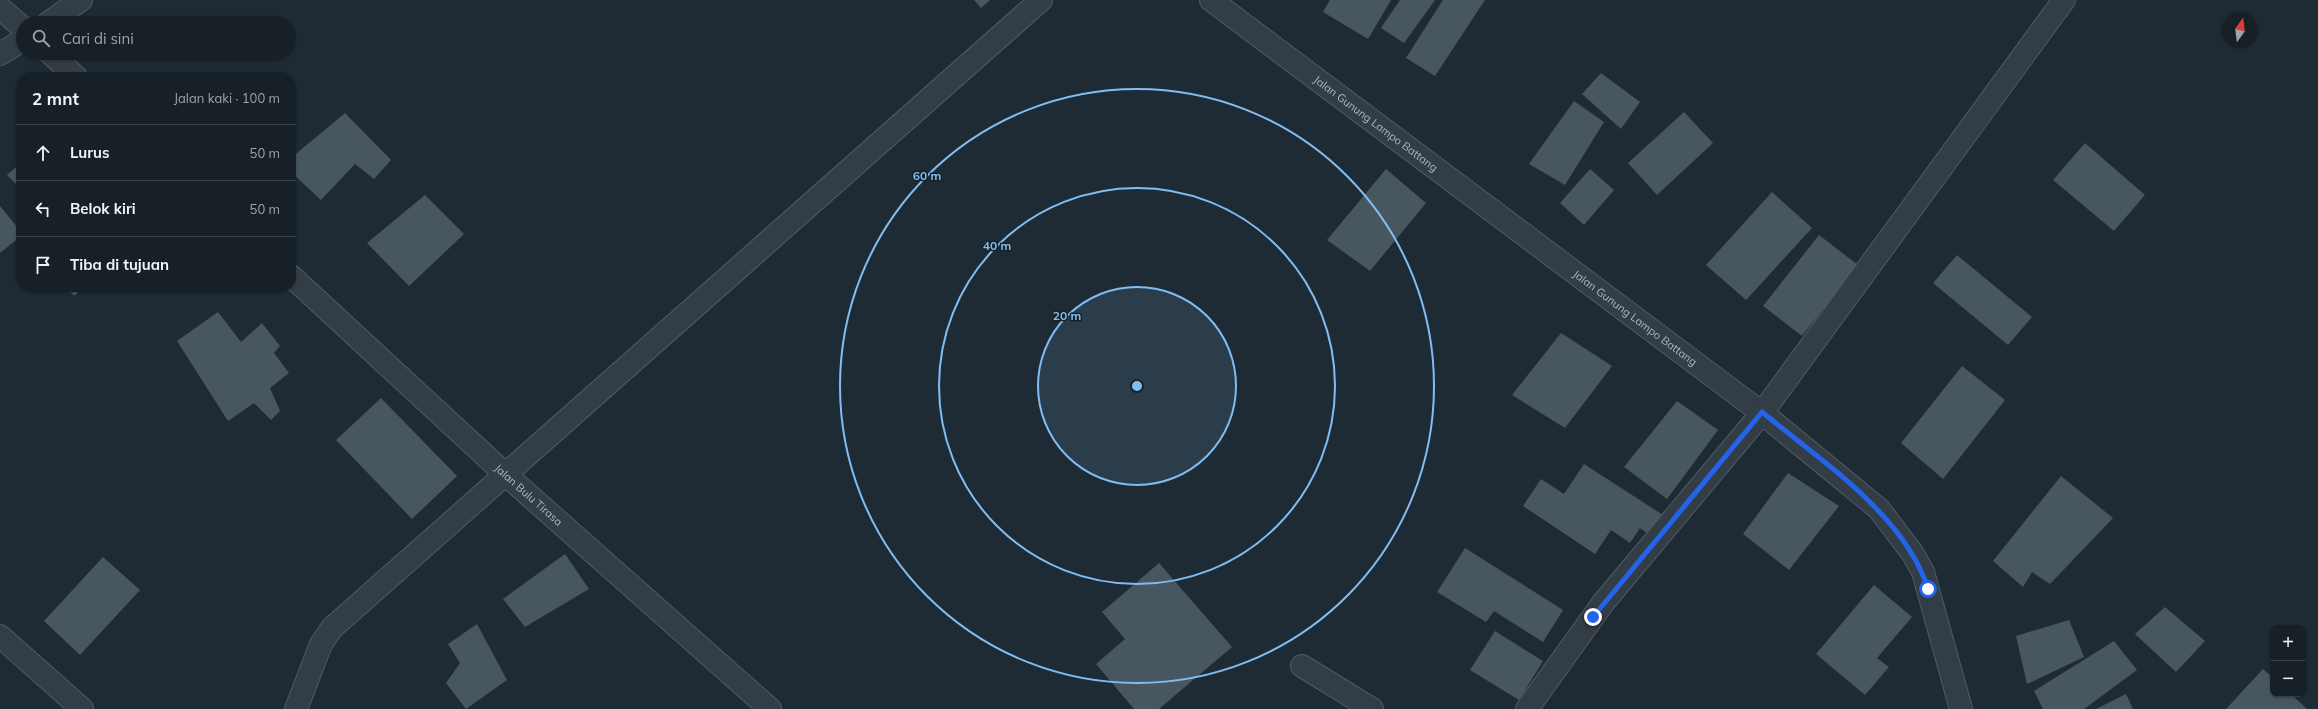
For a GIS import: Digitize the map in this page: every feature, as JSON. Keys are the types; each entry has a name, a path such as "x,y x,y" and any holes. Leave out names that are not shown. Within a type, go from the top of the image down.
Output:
{"street":[{"path":"58,16 81,0"},
{"path":"296,709 321,644 332,628 1041,0"},
{"name":"Jalan Gunung Lampo Battang","path":"1211,0 1762,412 1879,509 1913,554 1923,572 1961,709"},
{"path":"1527,709 1603,603 1762,412 2064,0"},
{"path":"0,8 16,22"},
{"path":"0,54 16,44"},
{"path":"58,60 71,72"},
{"name":"Jalan Bulu Tirasa","path":"296,281 505,474 770,709"},
{"path":"0,636 82,709"},
{"path":"1302,666 1372,709"}],"building":[{"path":"974,0 990,0 981,8"},
{"path":"1330,0 1391,0 1368,39 1323,12"},
{"path":"1400,0 1435,0 1404,43 1381,28"},
{"path":"1443,0 1485,0 1435,76 1406,58"},
{"path":"1601,73 1640,102 1621,129 1582,94"},
{"path":"1574,101 1604,122 1565,185 1529,164"},
{"path":"1684,112 1713,143 1657,195 1628,163"},
{"path":"345,113 391,160 374,179 355,164 321,200 296,177 296,154"},
{"path":"2085,143 2145,195 2114,231 2053,180"},
{"path":"16,167 16,184 7,175"},
{"path":"1386,169 1426,203 1370,271 1327,240"},
{"path":"1590,169 1614,190 1584,225 1560,203"},
{"path":"1772,192 1812,228 1746,300 1706,265"},
{"path":"425,195 464,234 409,286 367,243"},
{"path":"0,206 16,226 16,240 0,253"},
{"path":"1819,235 1858,265 1802,336 1763,306"},
{"path":"1957,255 2032,317 2008,345 1933,283"},
{"path":"70,292 78,292 74,296"},
{"path":"218,312 241,342 262,323 280,346 274,353 289,373 270,388 280,411 271,420 254,403 228,421 177,341"},
{"path":"1561,333 1612,366 1565,428 1512,395"},
{"path":"1962,366 2005,400 1943,479 1901,443"},
{"path":"381,398 457,476 412,519 336,440"},
{"path":"1677,401 1718,430 1667,499 1624,467"},
{"path":"1584,464 1663,515 1650,535 1640,528 1630,543 1611,530 1595,554 1523,506 1541,479 1564,494"},
{"path":"1788,473 1839,506 1789,570 1743,534"},
{"path":"2061,476 2113,518 2050,584 2032,572 2023,587 1993,561"},
{"path":"1465,548 1563,610 1543,642 1494,611 1486,622 1437,592"},
{"path":"565,554 589,589 525,627 503,599"},
{"path":"103,557 140,590 80,655 44,621"},
{"path":"1159,563 1232,647 1159,709 1134,709 1096,664 1125,639 1102,612"},
{"path":"1874,585 1912,617 1877,658 1889,667 1865,695 1816,654"},
{"path":"2165,607 2205,641 2176,672 2135,634"},
{"path":"2069,620 2084,657 2027,684 2016,636"},
{"path":"477,624 507,680 466,709 446,683 460,663 448,644"},
{"path":"1495,631 1543,661 1519,700 1470,670"},
{"path":"2114,641 2137,670 2084,709 2043,709 2034,691"},
{"path":"2263,669 2270,675 2270,697 2294,697 2307,709 2226,709"},
{"path":"2126,694 2133,709 2096,709"}],"route":[{"path":"1593,617 1762,412 1879,509 1913,554 1923,572 1928,589"}]}
